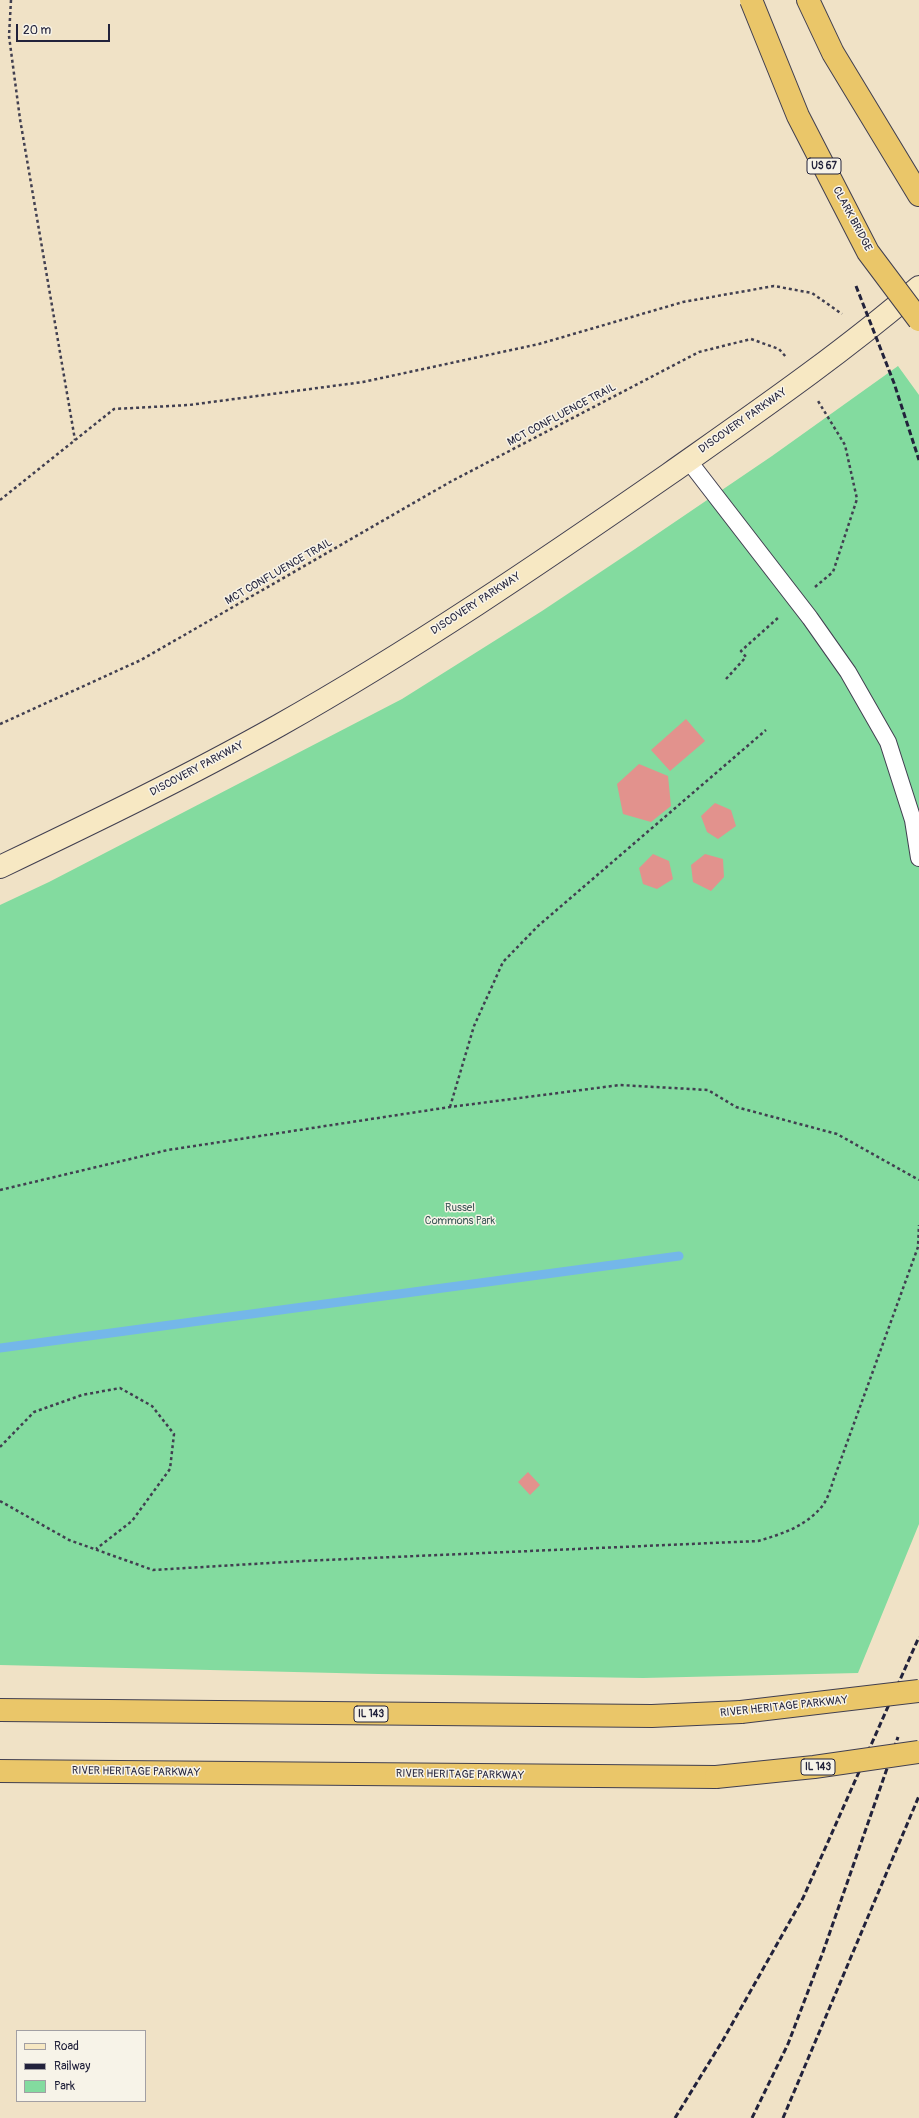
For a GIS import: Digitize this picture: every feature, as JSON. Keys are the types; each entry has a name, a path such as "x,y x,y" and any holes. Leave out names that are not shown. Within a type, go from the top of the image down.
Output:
{"highway":[{"name":"CLARK BRIDGE","path":"751,0 798,116 868,252 919,320"},
{"path":"808,0 833,52 919,195"},
{"name":"RIVER HERITAGE PARKWAY","path":"0,1710 652,1716 741,1712 919,1691"},
{"name":"RIVER HERITAGE PARKWAY","path":"0,1771 716,1777 814,1768 919,1752"}],"street":[{"name":"DISCOVERY PARKWAY","path":"0,867 138,801 278,725 396,656 573,541 688,460 804,377 864,332 919,287"}],"lane":[{"path":"688,460 797,601 848,672 888,742 913,820 919,858"}],"path":[{"path":"11,0 9,36 20,120 75,440"},
{"path":"0,500 114,409 189,405 364,382 539,344 683,302 774,286 812,293 864,332"},
{"name":"MCT CONFLUENCE TRAIL","path":"0,724 141,660 450,482 699,352 751,338 778,349 804,377 845,445 857,499 833,572 797,601 741,651 746,657 726,679"},
{"path":"450,1107 474,1026 503,962 538,926 766,730"},
{"path":"0,1190 168,1150 450,1107 620,1085 708,1090 736,1107 837,1134 919,1180"},
{"path":"0,1501 69,1540 153,1570 310,1560 758,1541 784,1534 805,1522 823,1505 836,1474 918,1247 919,1225"},
{"path":"0,1447 34,1412 82,1395 120,1388 152,1406 174,1434 170,1469 132,1521 95,1549"}],"green space":[{"name":"Russel Commons Park","path":"898,366 919,395 919,1524 858,1673 643,1678 378,1674 0,1665 0,905 49,882 402,699 542,611 635,549 772,456"}],"building":[{"path":"686,719 705,741 670,771 651,750"},
{"path":"639,764 668,776 671,806 651,822 623,814 617,784"},
{"path":"715,803 731,810 736,826 718,839 707,832 701,816"},
{"path":"653,854 669,861 673,879 657,889 643,884 639,868"},
{"path":"705,854 723,859 724,877 711,891 693,882 691,865"},
{"path":"528,1472 540,1485 530,1495 518,1482"}],"waterway":[{"path":"0,1348 679,1256"}],"railway":[{"path":"856,286 894,383 919,460"},
{"path":"675,2118 723,2040 803,1898 919,1637"},
{"path":"752,2118 788,2044 823,1952 898,1737"},
{"path":"783,2118 919,1796"}]}
